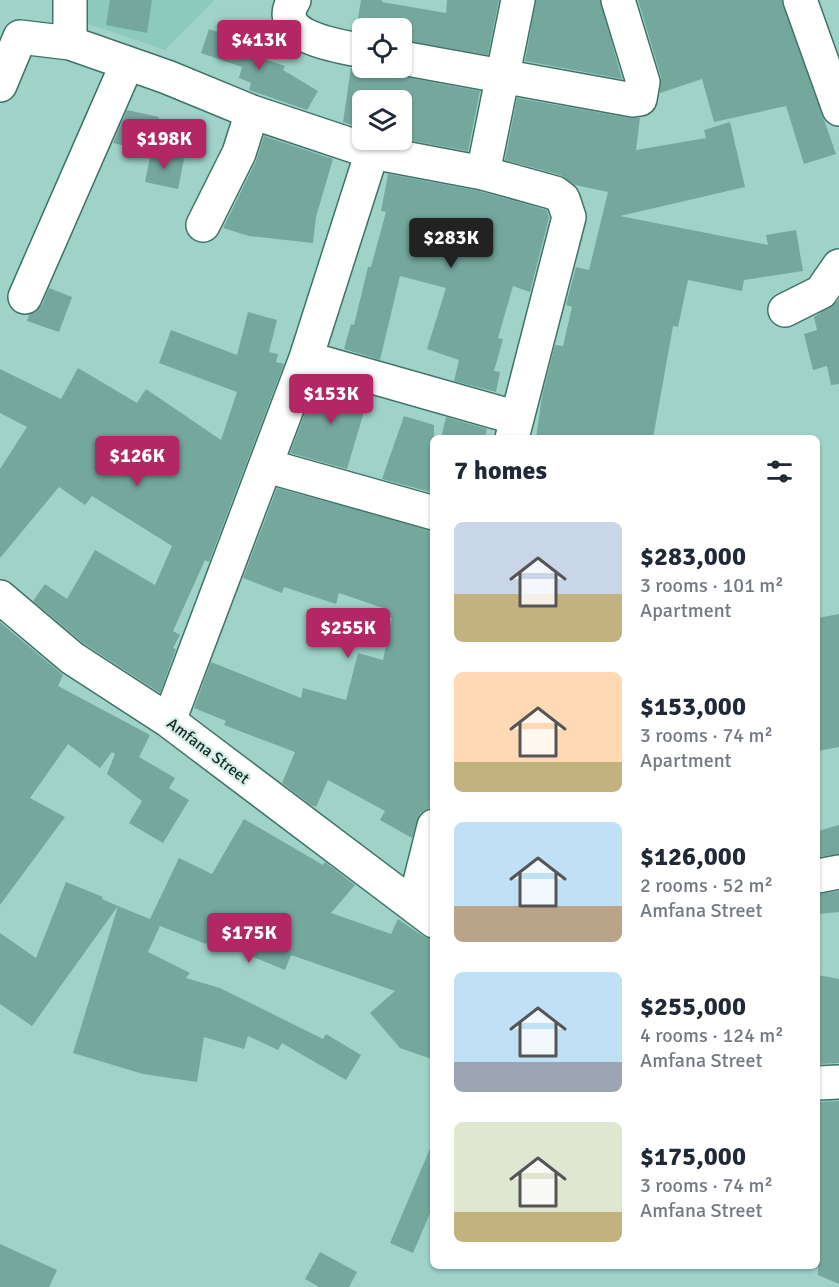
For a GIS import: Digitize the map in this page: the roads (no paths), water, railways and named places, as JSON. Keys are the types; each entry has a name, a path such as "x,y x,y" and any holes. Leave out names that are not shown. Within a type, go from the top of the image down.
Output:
{"street":[{"path":"70,0 70,43"},
{"path":"294,0 290,16 294,29 323,43 352,49"},
{"path":"483,173 518,0"},
{"path":"412,60 633,100 640,99 643,82 618,0"},
{"path":"800,0 839,109"},
{"path":"0,85 20,37 70,43 167,77 252,112 372,152 483,173 555,193 568,207 569,217 514,428 306,358"},
{"path":"25,297 127,63"},
{"path":"203,225 239,153 252,112"},
{"path":"170,721 306,358 372,152"},
{"path":"784,310 821,292 839,266"},
{"path":"267,466 430,512"},
{"name":"Amfana Street","path":"0,597 72,658 170,721 424,914"},
{"path":"424,914 430,861"},
{"path":"820,876 839,872"},
{"path":"820,1083 839,1082"}]}
